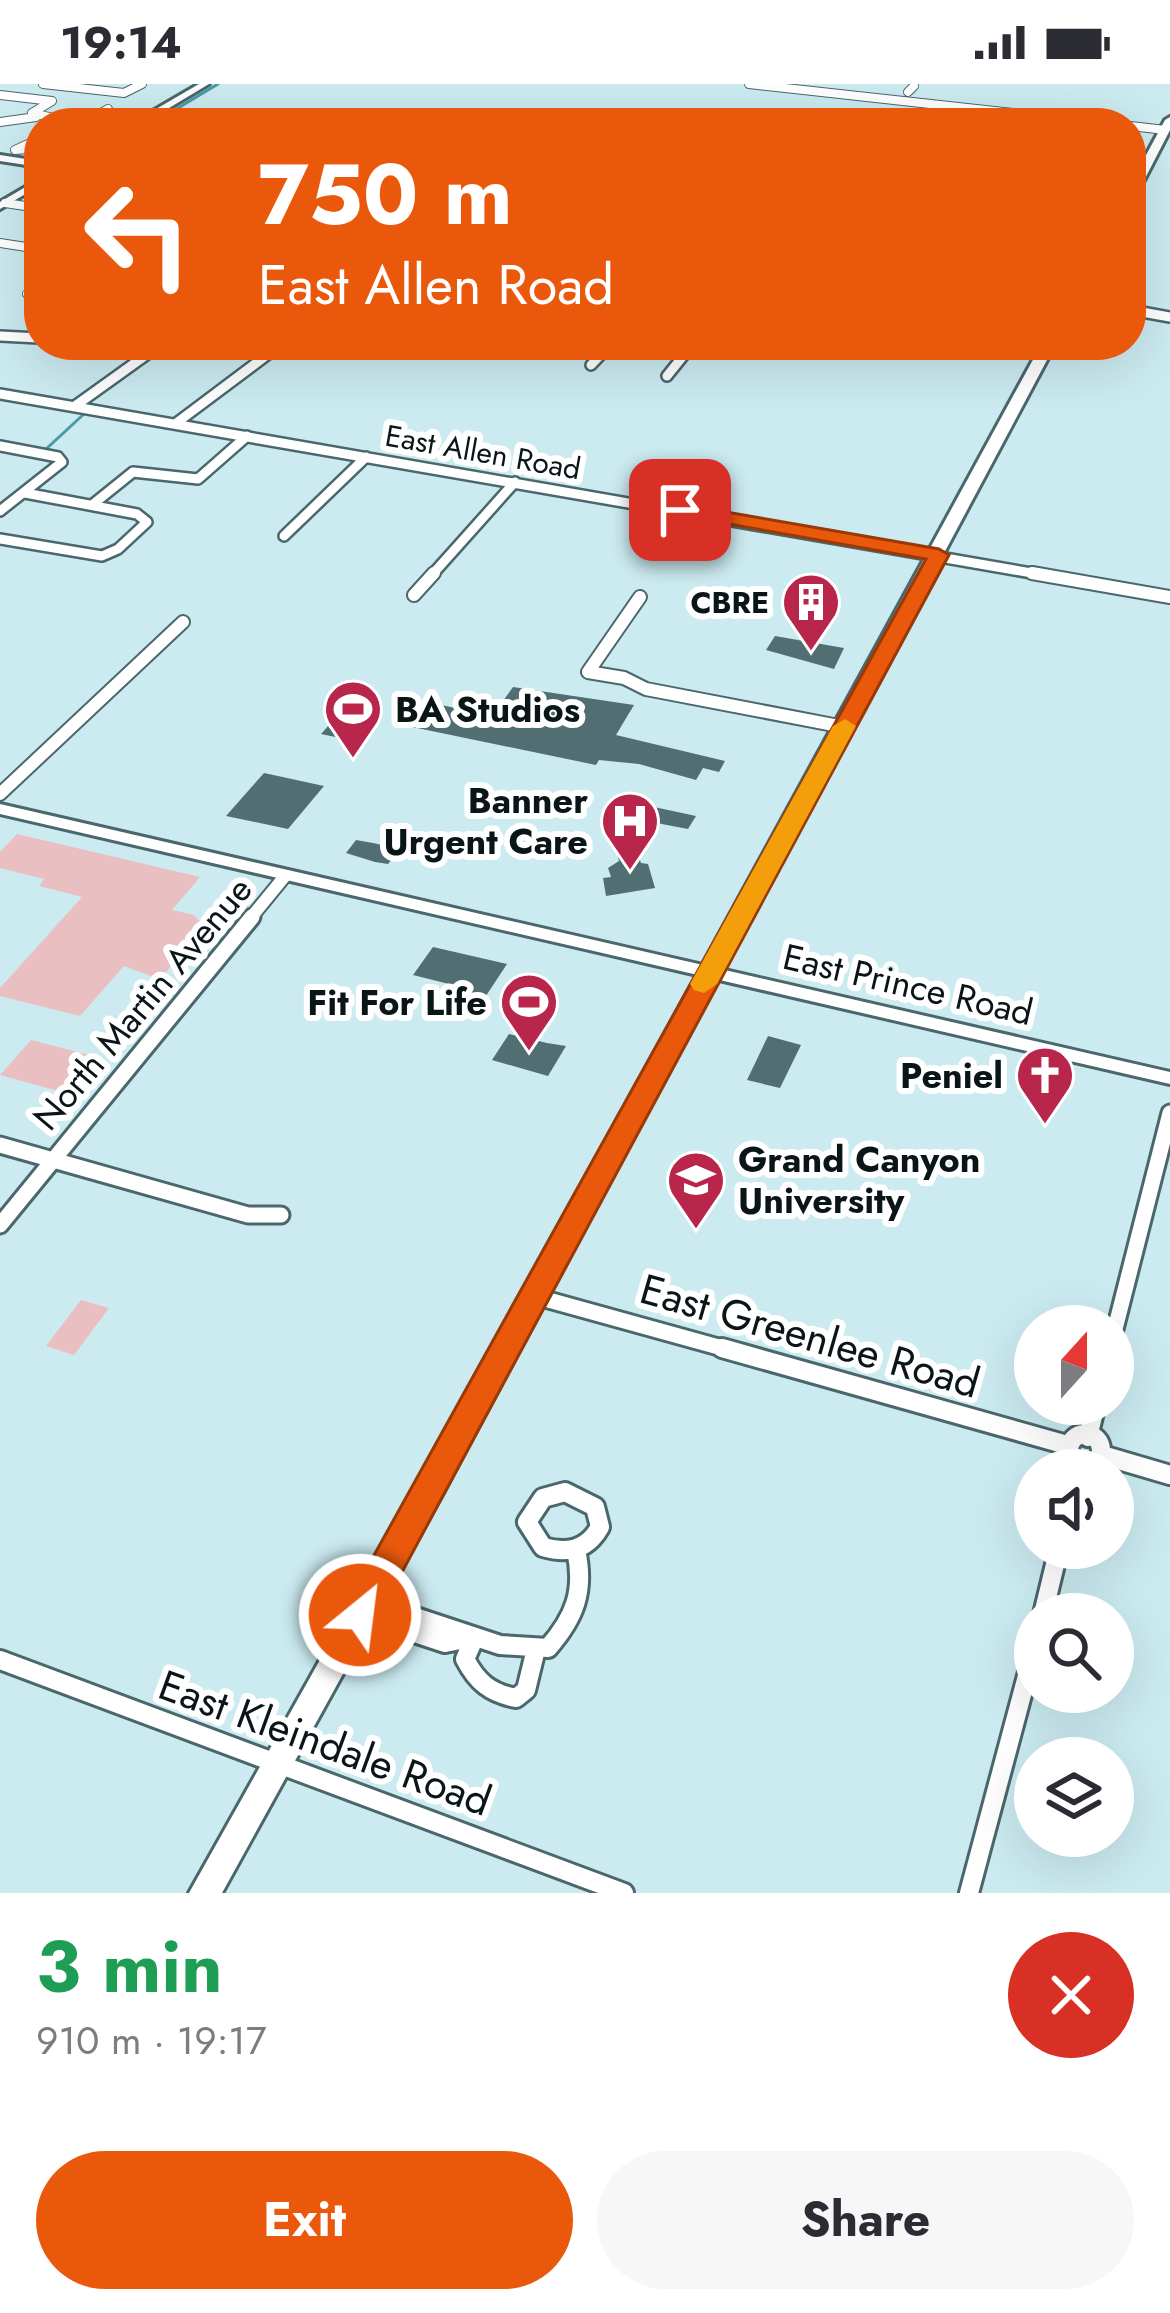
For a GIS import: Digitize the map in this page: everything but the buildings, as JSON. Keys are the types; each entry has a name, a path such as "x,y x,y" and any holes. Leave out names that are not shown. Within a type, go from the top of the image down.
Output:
{"main road":[{"path":"163,108 205,84"},
{"path":"1146,165 1167,125"},
{"path":"205,1893 943,547 1040,360"},
{"name":"East Prince Road","path":"0,809 1170,1078"}],"street":[{"path":"43,84 124,93 142,84"},
{"path":"749,84 823,87 895,100 912,89 1019,108"},
{"path":"0,95 52,101 40,108"},
{"path":"0,104 34,99"},
{"path":"75,406 139,360"},
{"path":"175,424 261,360"},
{"path":"591,365 596,360"},
{"path":"667,376 680,360"},
{"name":"East Allen Road","path":"0,394 515,482 943,547 1170,597"},
{"path":"92,505 133,472 198,478 247,436"},
{"path":"0,446 62,459 0,511"},
{"path":"284,536 365,457"},
{"path":"414,595 515,482"},
{"path":"0,539 102,556 118,549 147,522 137,514 25,493"},
{"path":"943,547 1024,570"},
{"path":"640,597 588,672 624,678 646,689 844,727"},
{"path":"0,794 183,622"},
{"name":"North Martin Avenue","path":"0,1225 285,876"},
{"path":"1121,1305 1170,1113"},
{"path":"0,1145 248,1215 281,1216"},
{"name":"East Greenlee Road","path":"534,1296 1066,1445"},
{"path":"1088,1437 1091,1425"},
{"path":"1068,1449 1072,1438 1088,1437 1101,1449"},
{"path":"1134,1464 1170,1475"},
{"path":"364,1608 446,1643 475,1636 548,1648 569,1626 584,1580 576,1550"},
{"path":"475,1636 465,1659 477,1684 494,1695 516,1699 526,1690 536,1649"},
{"name":"East Kleindale Road","path":"0,1660 624,1893"},
{"path":"969,1893 1017,1713"}],"shaded area":[{"path":"17,834 200,877 172,910 194,915 200,922 161,980 124,966 80,1016 0,996 0,988 82,897 39,886 44,879 0,868 0,852"},
{"path":"31,1040 93,1056 62,1092 0,1075"},
{"path":"81,1300 109,1308 74,1355 46,1346"}],"waterway":[{"path":"178,108 218,84"},
{"path":"45,450 85,413"}],"slow traffic":[{"path":"704,984 845,726"}],"place":[{"name":"CBRE","path":"811,653"},
{"name":"BA Studios","path":"353,760"},
{"name":"Banner Urgent Care","path":"630,872"},
{"name":"Fit For Life","path":"529,1053"},
{"name":"Peniel","path":"1045,1126"},
{"name":"Grand Canyon University","path":"696,1231"}],"route":[{"path":"360,1615 939,555 680,510"}]}
